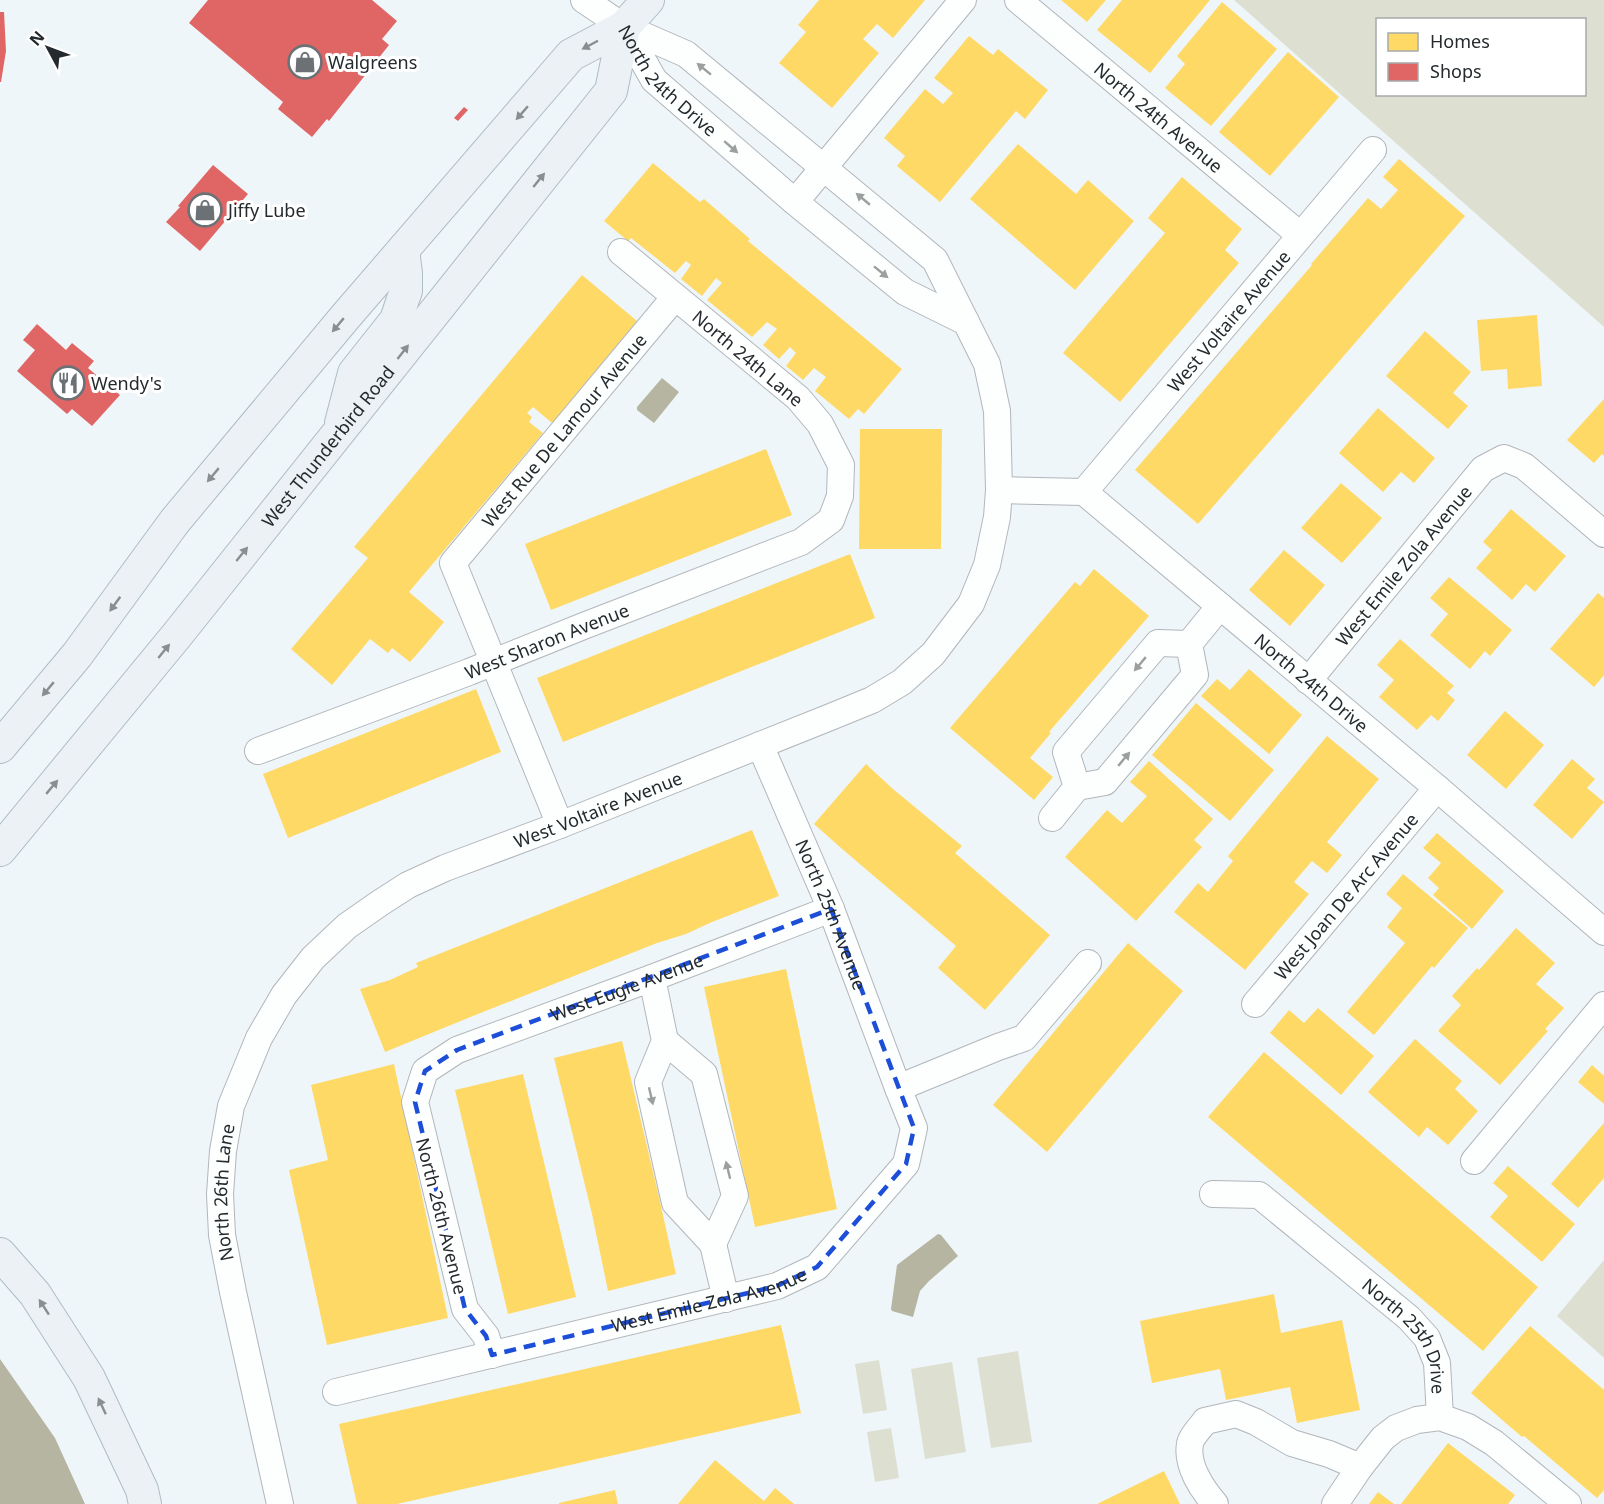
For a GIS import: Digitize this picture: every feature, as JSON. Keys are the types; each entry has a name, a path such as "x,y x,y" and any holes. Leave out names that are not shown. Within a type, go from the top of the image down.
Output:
{"main road":[{"path":"0,747 77,655 175,521 346,316 571,56 624,27 648,0"},
{"name":"West Thunderbird Road","path":"0,850 163,653 611,91 624,27"},
{"path":"339,433 354,373 396,320 406,291 403,250"},
{"path":"0,1254 35,1294 89,1378 142,1490 145,1504"}],"street":[{"path":"584,0 624,27"},
{"path":"795,202 963,0"},
{"name":"North 24th Avenue","path":"1018,0 1300,235"},
{"name":"North 24th Drive","path":"624,27 686,54 935,260 987,364 997,411 999,490 997,517 987,565 971,604 933,654"},
{"name":"North 24th Drive","path":"624,27 654,80 795,202 906,292 966,322"},
{"name":"West Voltaire Avenue","path":"1084,492 1373,150"},
{"name":"North 24th Lane","path":"621,252 798,398 820,424 841,465 840,496 831,520"},
{"name":"West Rue De Lamour Avenue","path":"494,662 453,563 675,297"},
{"name":"West Emile Zola Avenue","path":"1308,681 1483,469 1504,458 1524,466 1604,534"},
{"path":"999,490 1084,492"},
{"name":"North 24th Drive","path":"1084,492 1437,788 1604,932"},
{"name":"West Sharon Avenue","path":"258,751 801,542 831,520"},
{"path":"1189,644 1220,606"},
{"path":"1077,787 1066,752 1158,643 1189,644"},
{"path":"1052,818 1077,787 1105,782 1195,675 1189,644"},
{"name":"West Voltaire Avenue","path":"284,995 313,958 347,926 408,885 445,868 560,825 872,700 902,682 933,654"},
{"path":"494,662 560,825"},
{"name":"North 25th Avenue","path":"760,745 831,909 898,1088"},
{"name":"West Joan De Arc Avenue","path":"1255,1004 1437,788"},
{"name":"West Eugie Avenue","path":"425,1071 457,1050 831,909"},
{"path":"898,1088 1024,1038 1088,963"},
{"path":"652,978 665,1041 648,1082 675,1203 713,1244 726,1299"},
{"name":"North 26th Lane","path":"280,1504 233,1292 222,1235 220,1194 223,1152 231,1106 259,1038 284,995"},
{"path":"1474,1161 1604,1005"},
{"path":"665,1041 704,1074 735,1196 713,1244"},
{"name":"North 26th Avenue","path":"425,1071 415,1102 465,1309 486,1336 492,1354"},
{"name":"West Emile Zola Avenue","path":"336,1392 777,1286 817,1267 906,1164 914,1128 898,1088"},
{"name":"North 25th Drive","path":"1213,1194 1258,1195 1409,1318 1427,1338 1437,1363 1440,1417 1468,1427 1494,1443 1568,1504"},
{"path":"1215,1504 1191,1466 1190,1443 1205,1421 1236,1414 1256,1422 1292,1443 1329,1454 1360,1467"},
{"path":"1335,1504 1383,1438 1396,1428 1418,1420 1440,1417"}],"highlighted area":[{"path":"831,909 914,1128 906,1164 817,1267 777,1286 492,1355 486,1336 465,1309 415,1102 425,1071 457,1050"}],"shaded area":[{"path":"1234,0 1604,0 1604,327"},
{"path":"662,378 679,392 654,423 637,410 637,407"},
{"path":"938,1234 958,1256 920,1291 913,1317 892,1311 897,1265"},
{"path":"1604,1260 1604,1358 1557,1316"},
{"path":"1018,1351 1032,1442 991,1448 977,1358"},
{"path":"0,1359 55,1438 85,1504 0,1504"},
{"path":"879,1360 887,1410 863,1414 855,1364"},
{"path":"952,1362 966,1452 925,1459 911,1369"},
{"path":"891,1428 899,1478 875,1482 867,1432"}],"building: Homes":[{"path":"819,0 925,0 893,38 877,24 863,39 879,53 832,108 779,63 806,32 798,25"},
{"path":"1061,0 1106,0 1087,22"},
{"path":"1122,0 1210,0 1150,73 1097,30"},
{"path":"1222,2 1277,49 1211,126 1165,88 1185,64 1177,56"},
{"path":"969,36 993,55 998,49 1048,90 1025,119 1016,111 940,202 897,166 905,156 884,138 925,89 943,104 953,93 934,78"},
{"path":"1288,52 1339,97 1270,176 1219,132"},
{"path":"1018,144 1076,194 1088,180 1134,221 1075,290 970,199"},
{"path":"1399,159 1465,216 1198,524 1135,470 1368,198 1381,209 1398,190 1383,177"},
{"path":"653,163 700,202 704,199 750,239 748,241 902,369 864,414 858,409 849,419 815,391 826,377 814,368 803,380 786,366 796,353 790,347 779,359 763,345 777,329 767,322 752,337 707,300 722,283 716,278 702,296 681,279 691,265 686,261 675,273 631,238 628,241 604,221"},
{"path":"1182,177 1242,229 1225,250 1239,263 1120,402 1063,353 1165,233 1148,218"},
{"path":"582,275 637,321 552,423 533,407 527,413 532,417 529,422 543,433 409,592 444,622 425,645 410,662 392,648 388,653 370,639 332,685 291,649 368,558 354,547"},
{"path":"1537,315 1542,386 1508,389 1507,369 1481,371 1477,320"},
{"path":"1425,331 1471,372 1453,393 1468,406 1448,429 1386,376"},
{"path":"1604,399 1604,456 1602,454 1594,463 1567,440"},
{"path":"1378,408 1435,458 1414,483 1401,472 1383,492 1339,453"},
{"path":"860,429 942,429 941,549 859,549"},
{"path":"766,449 792,515 551,610 525,544"},
{"path":"1341,483 1382,518 1342,563 1301,528"},
{"path":"1511,509 1566,556 1535,592 1526,584 1512,600 1476,568 1492,550 1483,542"},
{"path":"1284,550 1325,585 1290,626 1249,590"},
{"path":"850,554 875,618 563,742 537,678"},
{"path":"1094,569 1149,616 1049,732 1051,733 1030,758 1053,777 1034,800 950,728 1075,582 1080,586"},
{"path":"1449,577 1512,630 1490,656 1485,651 1470,669 1430,635 1448,614 1430,598"},
{"path":"1598,593 1604,598 1604,675 1594,687 1550,649"},
{"path":"1400,639 1454,686 1447,693 1455,700 1438,721 1431,715 1417,730 1379,697 1394,680 1377,665"},
{"path":"1249,669 1302,715 1269,754 1201,696 1217,679 1230,690"},
{"path":"476,689 501,752 288,838 263,774"},
{"path":"1196,703 1274,770 1230,821 1152,755"},
{"path":"1505,711 1544,745 1506,789 1467,755"},
{"path":"1327,736 1379,779 1327,842 1342,855 1327,873 1312,861 1294,882 1309,894 1245,970 1174,912 1198,883 1208,892 1233,861 1228,856"},
{"path":"1572,759 1595,779 1587,788 1604,802 1572,839 1533,805"},
{"path":"1149,761 1213,819 1194,840 1202,847 1136,921 1065,857 1107,810 1122,823 1147,796 1130,782"},
{"path":"866,764 962,846 955,853 1050,935 985,1010 938,968 956,946 814,824"},
{"path":"752,830 779,896 385,1052 360,989 390,980 418,967 416,963"},
{"path":"1437,833 1504,891 1472,929 1433,895 1439,888 1428,878 1441,863 1423,848"},
{"path":"1403,874 1468,928 1434,968 1432,966 1374,1035 1347,1012 1405,943 1387,927 1402,908 1386,894"},
{"path":"1516,928 1555,963 1536,984 1564,1008 1545,1029 1548,1031 1500,1085 1438,1031 1461,1005 1452,996 1477,968 1479,970"},
{"path":"1128,943 1183,991 1047,1152 993,1105"},
{"path":"786,969 837,1209 755,1227 704,987"},
{"path":"1318,1008 1374,1056 1341,1095 1270,1033 1289,1010 1304,1023"},
{"path":"1415,1039 1462,1081 1455,1089 1478,1111 1448,1145 1427,1127 1419,1137 1368,1092"},
{"path":"622,1041 676,1274 608,1291 554,1058"},
{"path":"1264,1052 1538,1287 1483,1351 1208,1117"},
{"path":"394,1064 448,1318 327,1345 289,1170 328,1160 311,1085"},
{"path":"1592,1065 1604,1076 1604,1104 1578,1082"},
{"path":"523,1074 576,1297 508,1314 455,1090"},
{"path":"1604,1123 1604,1178 1578,1208 1551,1184"},
{"path":"1508,1166 1575,1224 1542,1262 1490,1217 1508,1196 1493,1183"},
{"path":"1274,1294 1281,1333 1342,1320 1360,1410 1297,1423 1290,1387 1226,1400 1220,1369 1152,1383 1140,1321"},
{"path":"781,1325 801,1413 397,1504 357,1504 339,1424"},
{"path":"1530,1326 1604,1390 1604,1490 1597,1498 1471,1393"},
{"path":"1448,1443 1515,1495 1508,1504 1401,1504"},
{"path":"715,1460 764,1501 775,1488 794,1504 678,1504"},
{"path":"1164,1471 1180,1504 1097,1504"},
{"path":"615,1490 618,1504 559,1504 559,1503"},
{"path":"1378,1492 1394,1504 1369,1504"}],"building: Shops":[{"name":"Walgreens","path":"208,0 372,0 397,21 382,39 389,45 329,121 327,119 312,137 278,109 283,102 189,23"},
{"path":"0,12 4,12 6,51 1,82 0,82"},
{"path":"464,107 468,110 458,121 454,118"},
{"name":"Jiffy Lube","path":"213,165 248,194 200,251 166,222"},
{"name":"Wendy's","path":"37,324 66,350 72,343 94,361 88,368 120,395 92,426 72,409 67,414 17,371 35,350 23,340"}],"place":[{"name":"Walgreens","path":"305,62"},
{"name":"Jiffy Lube","path":"205,210"},
{"name":"Wendy's","path":"68,383"}]}
